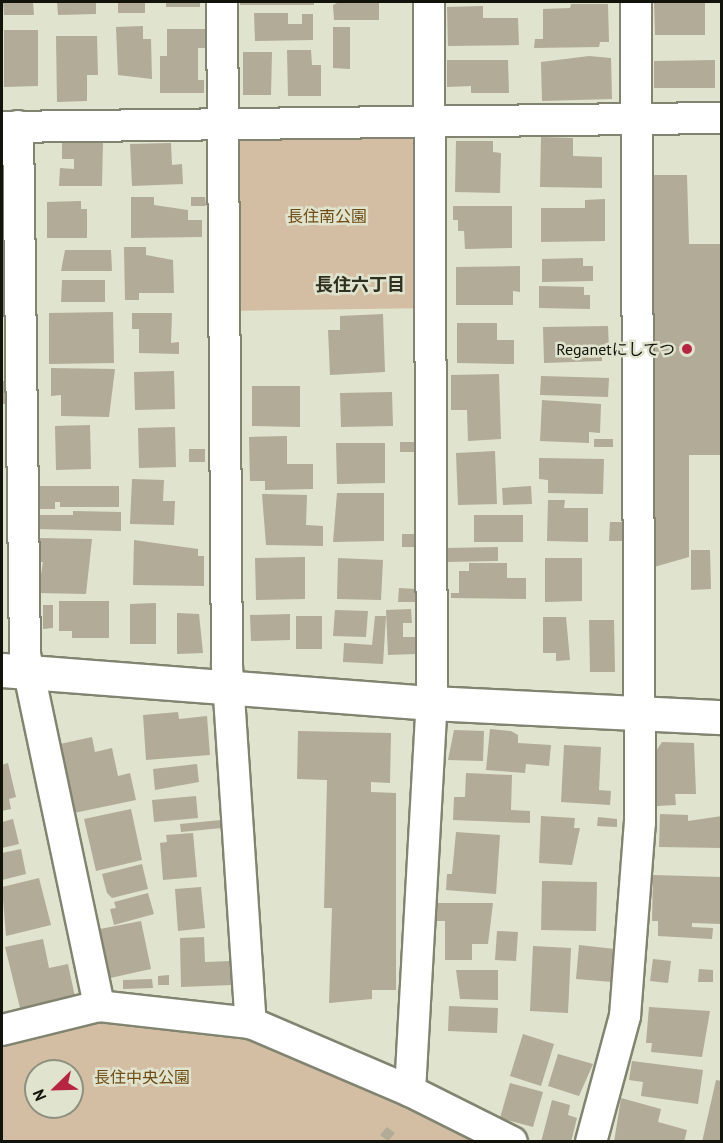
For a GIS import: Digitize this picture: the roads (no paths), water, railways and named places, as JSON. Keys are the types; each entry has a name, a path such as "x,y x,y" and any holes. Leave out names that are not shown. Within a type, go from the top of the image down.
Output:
{"street":[{"path":"222,2 228,687 251,1023"},
{"path":"410,1092 432,703 429,2"},
{"path":"591,1142 625,1016 640,823 637,712 636,2"},
{"path":"99,1006 14,671 10,127 722,118"},
{"path":"14,671 432,703 722,717"},
{"path":"2,1030 99,1006 251,1023 410,1092 512,1142"}],"place":[{"name":"Reganetにしてつ","path":"687,349"}],"district":[{"name":"長住六丁目","path":"360,285"}],"park label":[{"name":"長住南公園","path":"327,216"},
{"name":"長住中央公園","path":"142,1077"}]}
